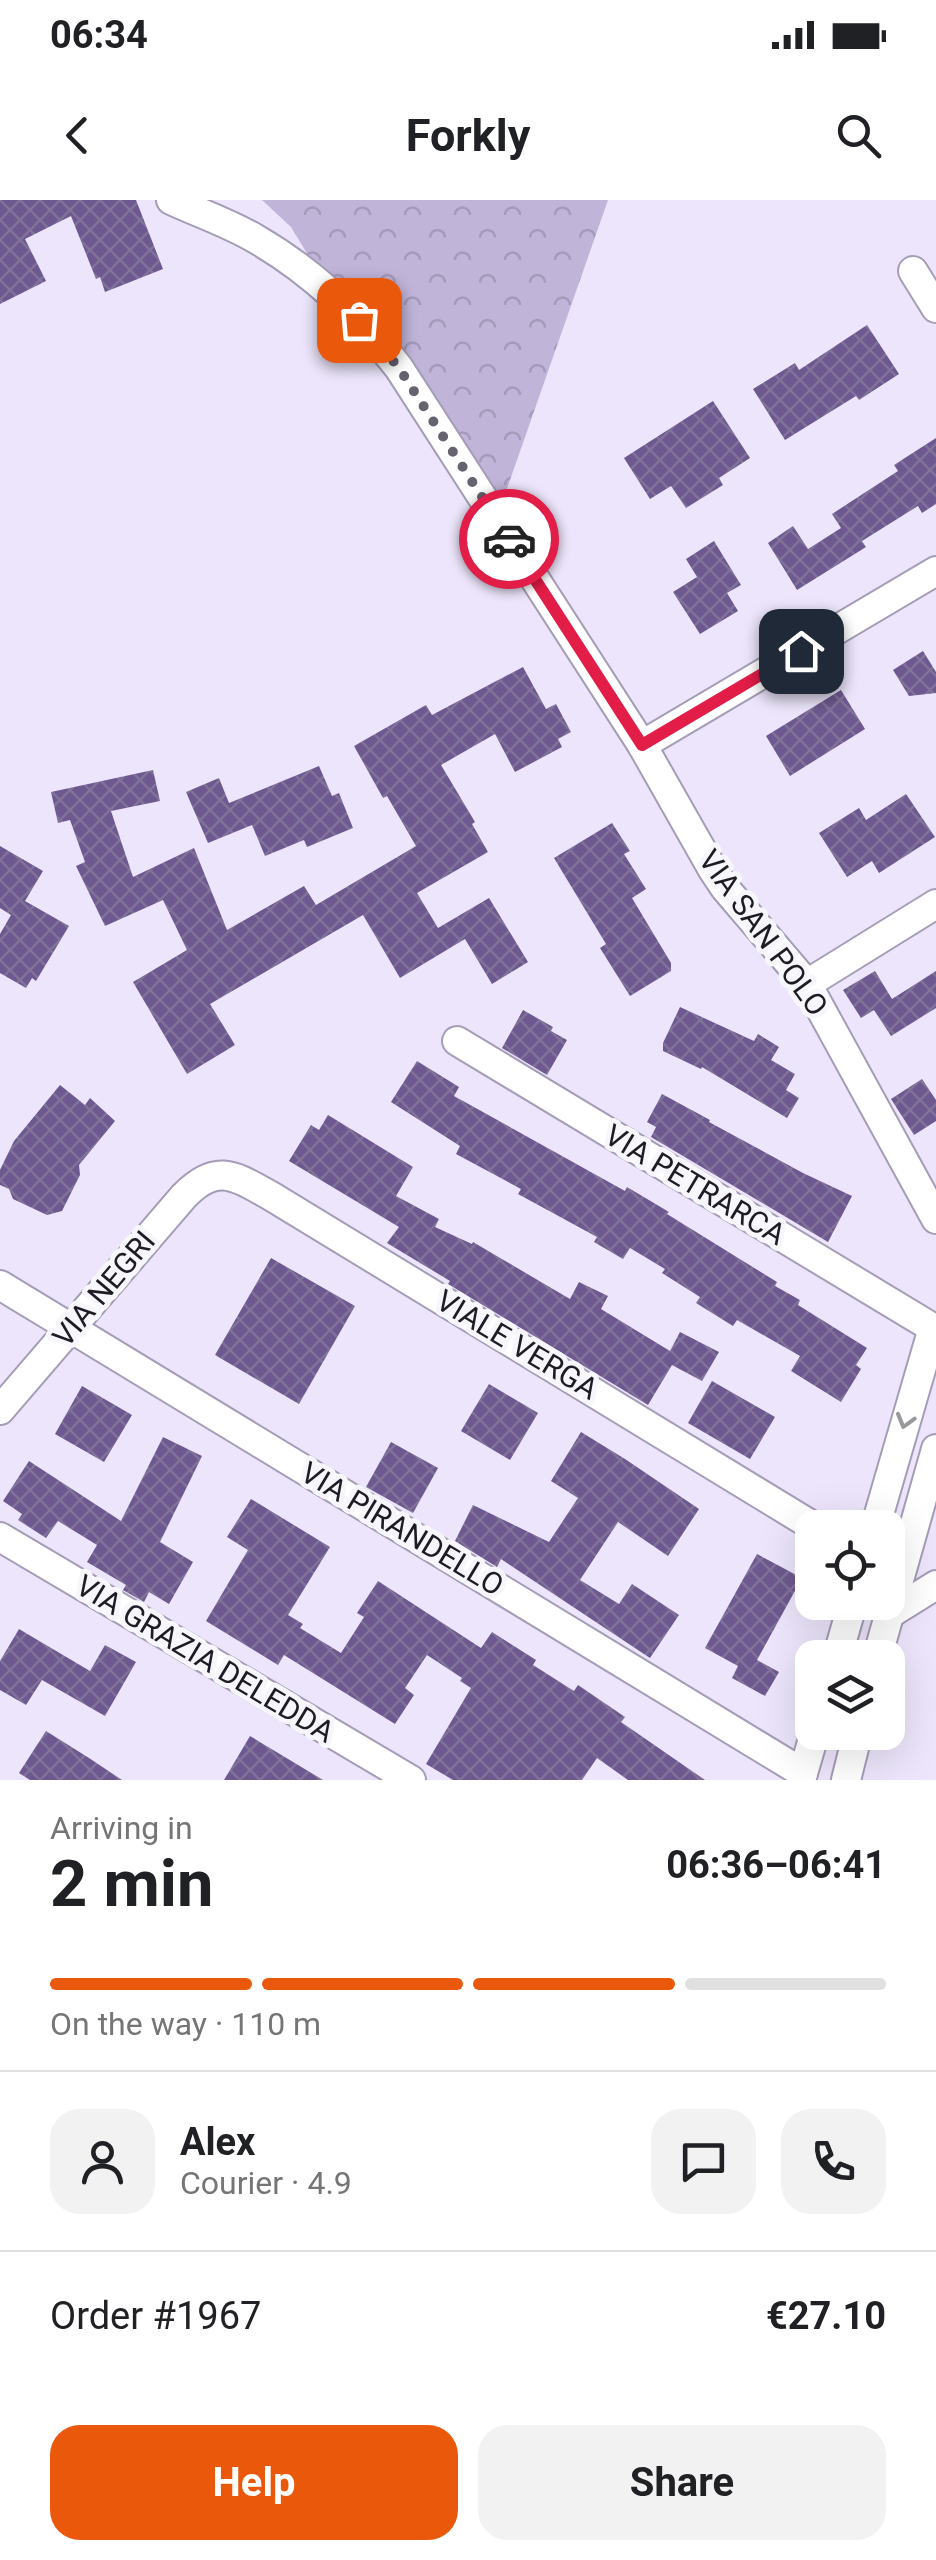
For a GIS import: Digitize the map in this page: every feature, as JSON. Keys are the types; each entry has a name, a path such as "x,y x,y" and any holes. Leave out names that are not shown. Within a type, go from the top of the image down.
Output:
{"street":[{"name":"VIA SAN POLO","path":"171,200 279,252 345,304 399,368 642,745 703,855 807,984 928,1188 936,1219"},
{"path":"913,271 936,308"},
{"path":"642,745 936,571"},
{"path":"807,984 936,904"},
{"name":"VIA PETRARCA","path":"457,1041 934,1330"},
{"name":"VIA NEGRI","path":"0,1410 184,1196 194,1185 213,1175"},
{"name":"VIALE VERGA","path":"213,1175 235,1177 272,1196 795,1515"},
{"name":"VIA PIRANDELLO","path":"0,1285 802,1776"},
{"path":"880,1510 934,1330"},
{"path":"905,1556 936,1449"},
{"name":"VIA GRAZIA DELEDDA","path":"0,1537 411,1780"},
{"path":"905,1604 936,1585"},
{"path":"802,1776 810,1750"},
{"path":"846,1780 854,1750"}],"green space":[{"path":"262,200 608,200 496,520 328,288 291,227"}],"building":[{"path":"0,200 136,200 163,269 105,292 71,216 25,239 46,281 0,304"},
{"path":"867,325 899,374 785,440 753,389 795,363 799,370"},
{"path":"713,401 750,458 719,478 723,485 686,508 671,486 650,499 624,458"},
{"path":"936,438 936,504 922,513 918,506 862,541 866,547 797,590 768,543 793,526 808,549 841,528 832,514 898,471 894,465"},
{"path":"714,541 741,585 727,593 738,611 700,634 673,592 697,577 686,559"},
{"path":"923,651 936,672 936,693 909,696 893,670"},
{"path":"523,667 546,709 556,704 571,732 558,739 562,747 515,772 495,734 441,765 488,852 417,893 438,928 489,898 528,962 492,984 465,939 400,978 363,915 210,1004 235,1045 187,1074 133,982 187,950 163,900 105,926 76,866 85,862 70,820 58,823 51,792 153,770 160,801 111,811 133,877 194,848 227,930 304,886 316,905 416,846 354,746 426,705 432,715"},
{"path":"841,690 865,729 790,776 766,736"},
{"path":"319,766 332,796 339,793 353,828 307,847 304,840 265,856 252,825 208,843 186,792 219,778 229,803"},
{"path":"906,794 935,837 879,873 872,861 847,877 819,833 859,808 866,820"},
{"path":"612,823 630,851 624,854 646,889 632,898 671,963 671,971 630,996 600,948 606,944 554,858"},
{"path":"0,846 43,871 25,901 69,926 36,981 32,978 26,988 0,973 0,934 11,915 0,908"},
{"path":"875,971 892,999 936,971 936,1008 891,1036 874,1010 861,1018 843,990"},
{"path":"680,1007 754,1041 758,1034 779,1047 771,1060 795,1074 786,1090 799,1098 787,1118 702,1067 663,1051"},
{"path":"523,1010 567,1040 547,1075 502,1048"},
{"path":"417,1061 459,1087 454,1096 669,1212 777,1282 775,1286 800,1300 798,1305 867,1348 856,1365 861,1369 841,1402 791,1371 800,1356 737,1320 733,1326 696,1303 700,1297 630,1248 623,1259 594,1242 597,1237 518,1194 521,1189 456,1154 460,1146 391,1102"},
{"path":"922,1079 936,1100 936,1121 914,1135 891,1099"},
{"path":"60,1085 85,1105 90,1098 115,1121 79,1165 80,1175 62,1211 47,1215 13,1199 9,1189 0,1185 0,1170 14,1141"},
{"path":"662,1094 852,1196 828,1242 651,1137 656,1127 647,1122"},
{"path":"328,1115 413,1167 396,1196 439,1219 435,1227 473,1242 570,1299 579,1282 608,1296 601,1309 670,1351 680,1332 719,1352 702,1381 672,1365 648,1405 387,1243 399,1227 289,1161 311,1125 319,1130"},
{"path":"271,1258 355,1306 299,1404 215,1355"},
{"path":"712,1381 775,1417 750,1459 688,1423"},
{"path":"489,1384 538,1413 510,1460 461,1431"},
{"path":"82,1386 132,1415 104,1462 55,1434"},
{"path":"581,1432 699,1509 668,1556 618,1522 580,1580 619,1604 632,1584 679,1615 650,1658 501,1559 497,1567 455,1541 473,1505 549,1542 578,1498 551,1481"},
{"path":"163,1437 202,1456 160,1542 193,1562 169,1604 149,1592 144,1602 123,1590 126,1585 87,1562 97,1545 58,1521 46,1538 18,1520 22,1514 3,1501 29,1461 121,1521"},
{"path":"391,1442 438,1468 413,1513 366,1487"},
{"path":"251,1499 330,1547 288,1615 303,1624 300,1628 341,1653 364,1617 357,1613 378,1581 481,1648 492,1632 536,1660 533,1665 574,1691 578,1685 625,1717 621,1722 705,1780 628,1780 597,1758 582,1780 453,1780 426,1764 471,1688 427,1655 405,1688 414,1695 395,1724 284,1655 278,1665 206,1621 248,1550 227,1537"},
{"path":"757,1554 795,1574 795,1591 757,1660 779,1672 765,1696 732,1678 738,1666 705,1648"},
{"path":"19,1629 90,1671 105,1645 136,1662 105,1716 42,1680 26,1705 0,1690 0,1661"},
{"path":"46,1731 122,1780 30,1780 19,1773"},
{"path":"250,1736 323,1780 224,1780"}],"way so far":[{"path":"359,320 399,368 509,539"}],"route":[{"path":"509,539 642,745 801,651"}]}
